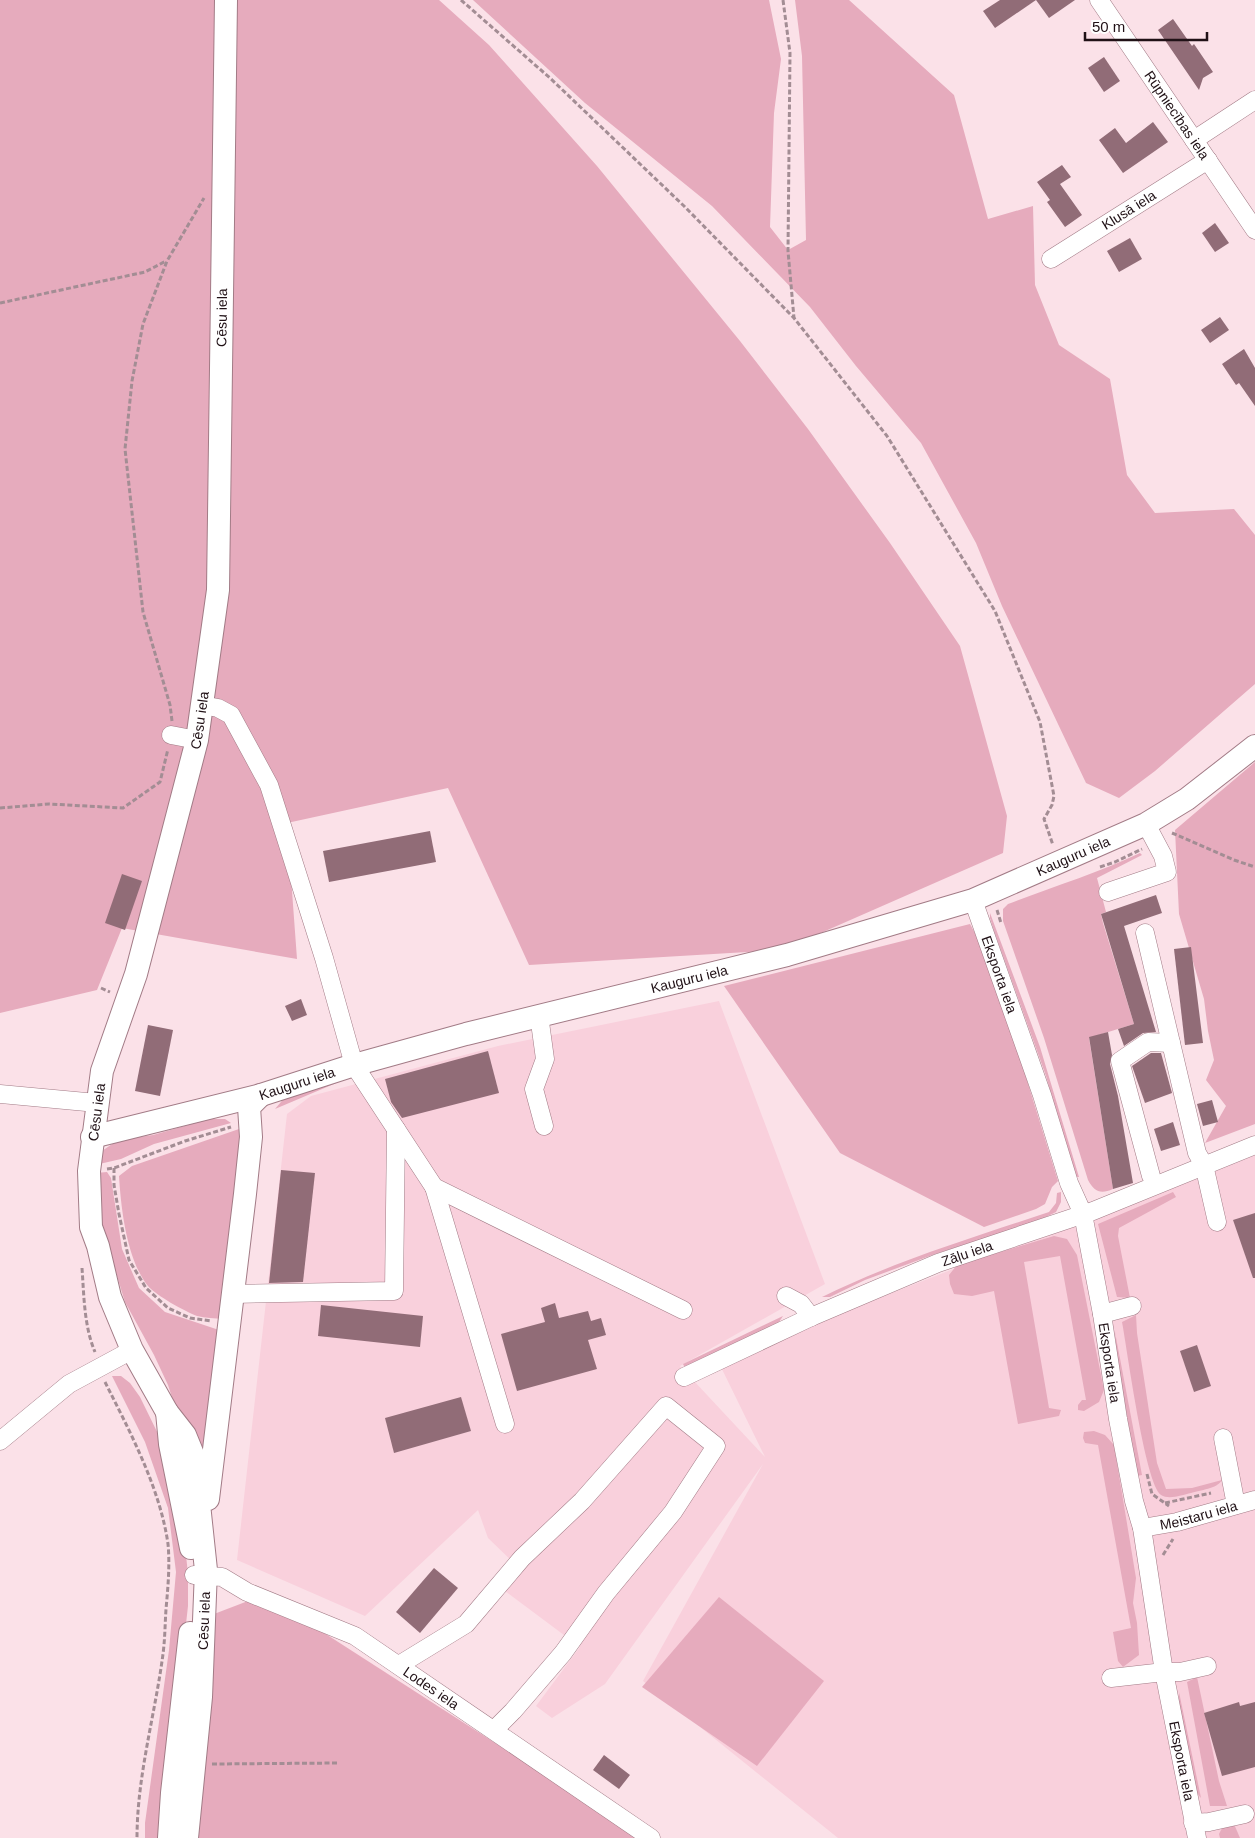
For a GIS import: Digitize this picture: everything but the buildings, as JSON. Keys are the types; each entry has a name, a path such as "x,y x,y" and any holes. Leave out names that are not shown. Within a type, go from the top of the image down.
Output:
{"main road":[{"name":"Cēsu iela","path":"187,1838 201,1697 200,1575 203,1539 194,1457 185,1435 167,1412 132,1350 110,1297 98,1246 91,1227 89,1171 92,1136 102,1071 136,974 197,740 218,590 226,0"},
{"name":"Kauguru iela","path":"92,1136 260,1095 354,1065 539,1015 787,955 972,900 1060,856 1146,824 1187,800 1255,746"},
{"path":"203,1539 251,1137 248,1107 260,1095"},
{"name":"Cēsu iela","path":"167,1412 170,1444 200,1575 194,1598 172,1793 169,1838"}],"street":[{"name":"Rūpniecības iela","path":"1099,0 1255,230"},
{"path":"1194,140 1255,100"},
{"name":"Klusā iela","path":"1051,259 1208,160"},
{"path":"202,705 218,708 231,714 270,785 324,958 354,1065 434,1187 504,1424"},
{"path":"172,736 197,740"},
{"path":"1108,892 1167,872 1163,856 1146,824"},
{"name":"Eksporta iela","path":"972,900 1042,1095 1069,1182 1083,1214 1102,1314 1118,1419 1134,1501 1142,1528 1164,1672 1196,1831"},
{"path":"1145,933 1197,1153 1204,1165 1217,1222"},
{"path":"539,1015 545,1059 534,1089 544,1126"},
{"path":"1151,1176 1120,1061 1148,1042 1171,1043"},
{"path":"0,1094 97,1103"},
{"path":"232,1294 394,1292 396,1129"},
{"name":"Zāļu iela","path":"684,1377 811,1317 938,1263 1083,1214 1255,1145"},
{"path":"434,1187 682,1310"},
{"path":"786,1296 802,1304 811,1317"},
{"path":"1102,1314 1132,1306"},
{"path":"0,1441 69,1384 132,1350"},
{"path":"398,1665 466,1624 522,1558 582,1501 666,1406 716,1446 673,1512 606,1593 563,1653 494,1730"},
{"path":"1223,1438 1234,1497"},
{"name":"Meistaru iela","path":"1142,1528 1177,1522 1234,1497 1255,1500"},
{"name":"Lodes iela","path":"200,1575 222,1577 247,1592 355,1636 651,1838"},
{"path":"1110,1678 1180,1672 1207,1666"},
{"path":"1196,1831 1209,1822 1245,1814"}],"path":[{"path":"461,0 550,78 684,206 794,318 887,436 995,611 1040,722 1054,796 1052,805 1044,819 1060,856"},
{"path":"783,0 790,53 788,251 794,318"},
{"path":"0,808 49,804 123,808 160,782 172,736 172,719 170,705 143,612 125,449 132,381 143,324 167,261 208,191"},
{"path":"0,304 145,272 167,261"},
{"path":"1172,833 1255,867"},
{"path":"104,1169 114,1168 185,1141 237,1125"},
{"path":"114,1168 114,1185 129,1260 146,1288 168,1308 190,1318 214,1321"},
{"path":"105,1381 142,1459 157,1502 168,1544 168,1581 163,1654 144,1762 137,1838"},
{"path":"1165,1503 1234,1497"},
{"path":"194,1764 338,1763"}],"shaded area":[{"path":"0,0 439,0 489,45 597,166 740,341 808,429 890,543 960,646 1007,816 1003,853 782,950 529,965 448,788 287,823 297,959 122,928 97,990 0,1013"},
{"path":"473,0 769,0 781,59 774,113 770,227 788,250 806,240 802,56 795,0 849,0 954,95 988,219 1033,206 1035,285 1059,345 1110,379 1127,475 1155,513 1234,509 1255,535 1255,684 1155,771 1119,798 1086,783 1002,606 976,543 921,443 856,366 810,307 712,206 585,103"},
{"path":"1255,762 1255,1124 1205,1143 1226,1106 1206,1080 1214,1060 1204,999 1179,914 1175,830"},
{"path":"1140,853 1142,855 1097,878 1106,912 1101,914 1103,923 1134,1024 1089,1038 1113,1189 1101,1192 1095,1189 1088,1180 1044,1038 1003,921 1003,909 1008,904"},
{"path":"990,913 1040,1047 1079,1177 1075,1177 1046,1076 994,931"},
{"path":"970,924 976,935 1021,1061 1058,1181 1052,1187 1045,1204 1036,1209 984,1227 840,1153 724,986"},
{"path":"719,1001 825,1284 680,1366 765,1457 718,1361 1255,1151 1255,1838 838,1838 643,1681 763,1464 605,1684 552,1718 536,1706 580,1647 505,1591 522,1571 488,1538 478,1510 365,1616 237,1560 287,1114 311,1096 498,1046"},
{"path":"348,1078 275,1109 286,1096"},
{"path":"209,1119 225,1119 231,1123 154,1144 121,1159 95,1165 102,1151 118,1140 153,1135"},
{"path":"239,1129 244,1138 223,1319 207,1318 197,1316 178,1307 158,1294 148,1286 141,1275 126,1234 119,1176 132,1166"},
{"path":"107,1172 111,1178 122,1249 139,1288 165,1312 222,1331 207,1455 179,1419 168,1385 125,1302 97,1211 96,1173"},
{"path":"1061,1192 1061,1202 1056,1212 1038,1221 935,1254 865,1280 830,1297 822,1297 906,1261 1049,1212 1056,1203 1057,1193"},
{"path":"1173,1192 1176,1197 1119,1228 1118,1236 1130,1298 1117,1297 1098,1224"},
{"path":"1054,1236 1067,1239 1077,1255 1104,1390 1099,1402 1084,1411 1078,1410 1078,1405 1082,1400 1086,1400 1060,1256 1024,1262 1049,1408 1061,1410 1059,1416 1018,1424 994,1291 972,1296 954,1294 949,1275 957,1265"},
{"path":"1136,1315 1137,1333 1157,1463 1166,1489 1192,1488 1222,1480 1212,1487 1180,1496 1168,1497 1161,1495 1155,1485 1143,1442 1122,1322"},
{"path":"783,1316 777,1325 685,1368 683,1364"},
{"path":"1115,1332 1142,1475 1137,1476 1117,1356"},
{"path":"112,1376 121,1376 130,1383 140,1397 163,1444 182,1518 188,1574 188,1606 162,1838 145,1838 145,1823 169,1650 176,1572 168,1508 145,1442"},
{"path":"1094,1431 1105,1435 1114,1445 1136,1578 1133,1603 1137,1623 1139,1655 1123,1667 1118,1661 1113,1632 1131,1628 1098,1445 1085,1443 1083,1438 1084,1432"},
{"path":"719,1597 824,1681 757,1766 642,1687"},
{"path":"248,1601 318,1629 643,1838 195,1838 214,1614"},
{"path":"1197,1677 1219,1781 1227,1806 1210,1806 1187,1682"},
{"path":"1179,1692 1201,1798 1196,1792 1179,1705"},
{"path":"1234,1824 1240,1838 1220,1838 1219,1834 1222,1828"}]}
